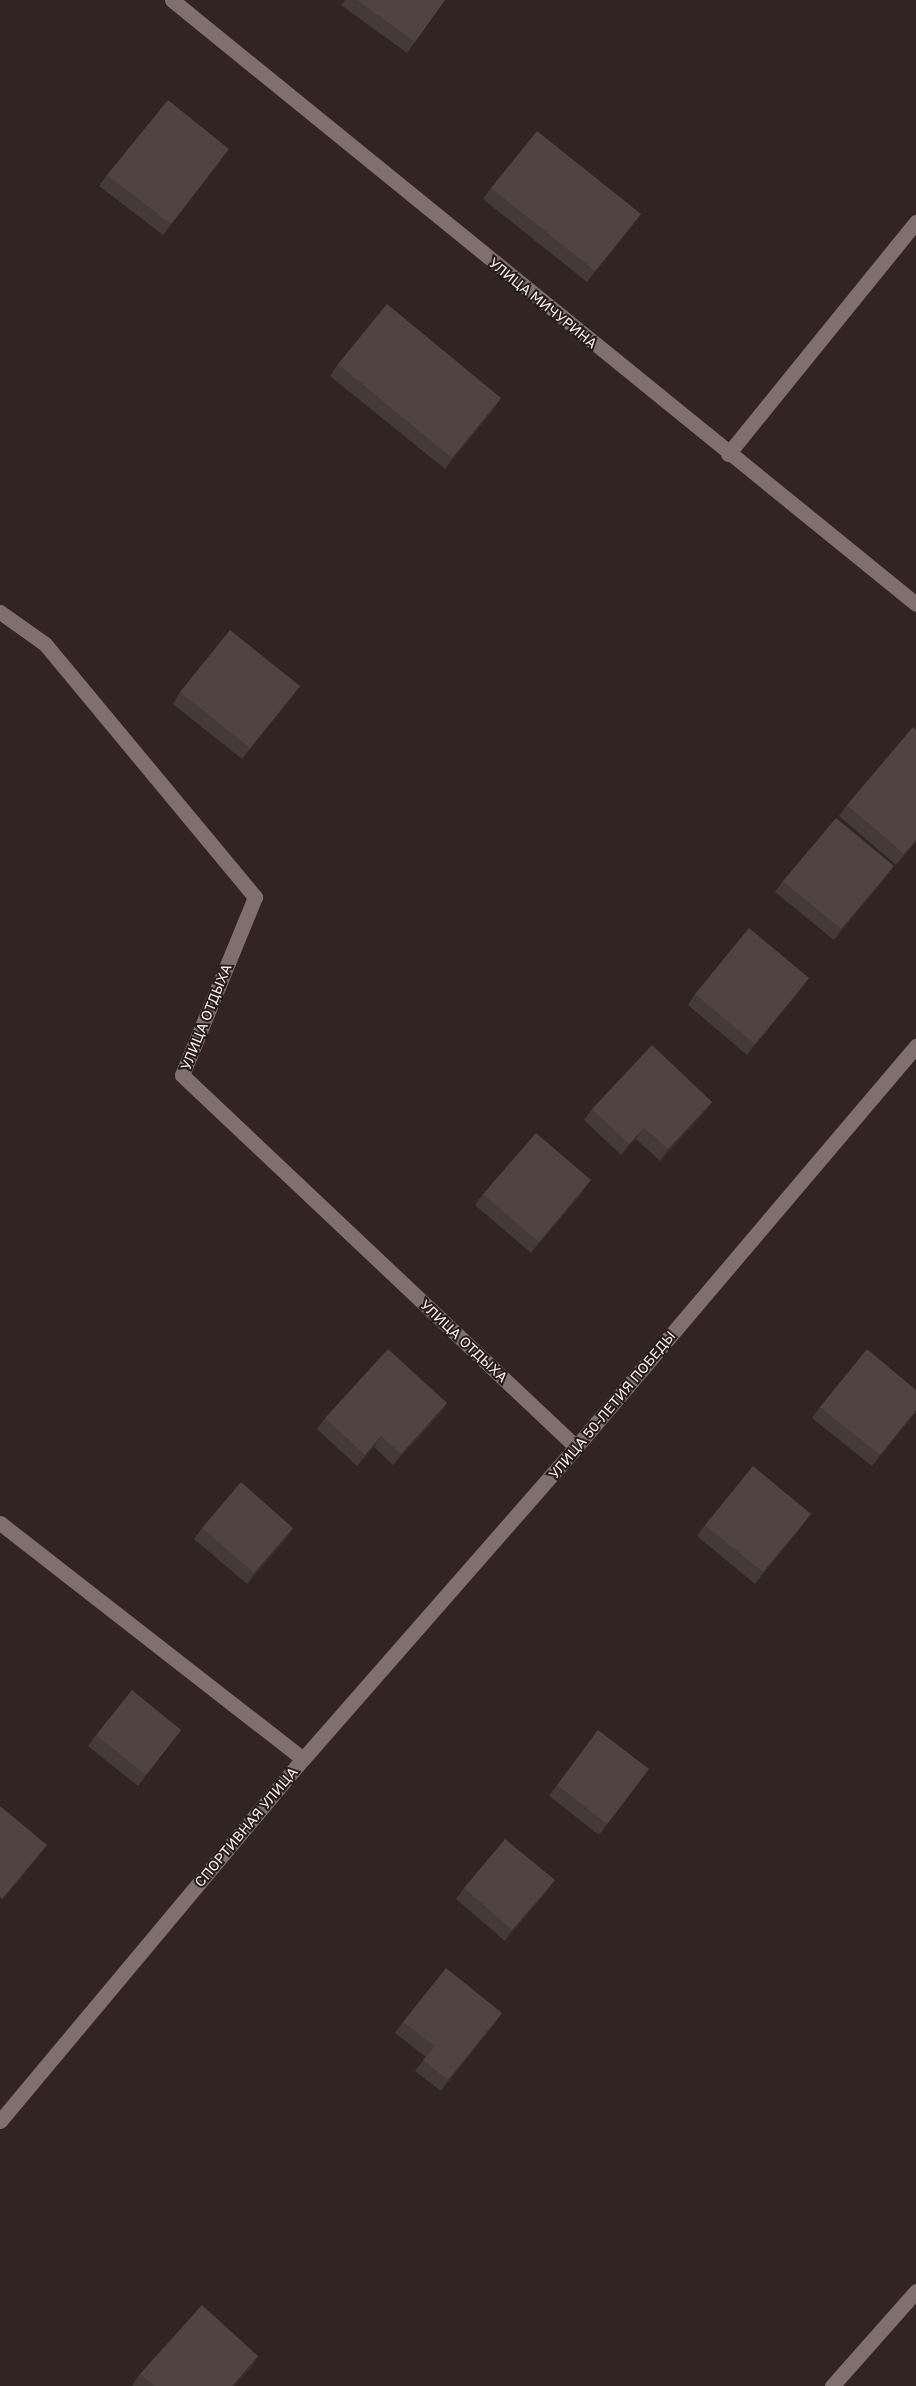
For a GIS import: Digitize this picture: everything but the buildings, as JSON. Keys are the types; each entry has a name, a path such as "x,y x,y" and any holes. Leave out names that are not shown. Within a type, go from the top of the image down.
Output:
{"street":[{"name":"УЛИЦА МИЧУРИНА","path":"172,0 728,454 916,604"},
{"path":"728,454 916,222"},
{"name":"УЛИЦА ОТДЫХА","path":"0,612 46,644 255,897 182,1075 576,1447"},
{"name":"УЛИЦА 50-ЛЕТИЯ ПОБЕДЫ","path":"303,1759 576,1447 916,1046"},
{"name":"СПОРТИВНАЯ УЛИЦА","path":"0,1523 303,1759 0,2121"},
{"path":"832,2386 916,2291"}]}
